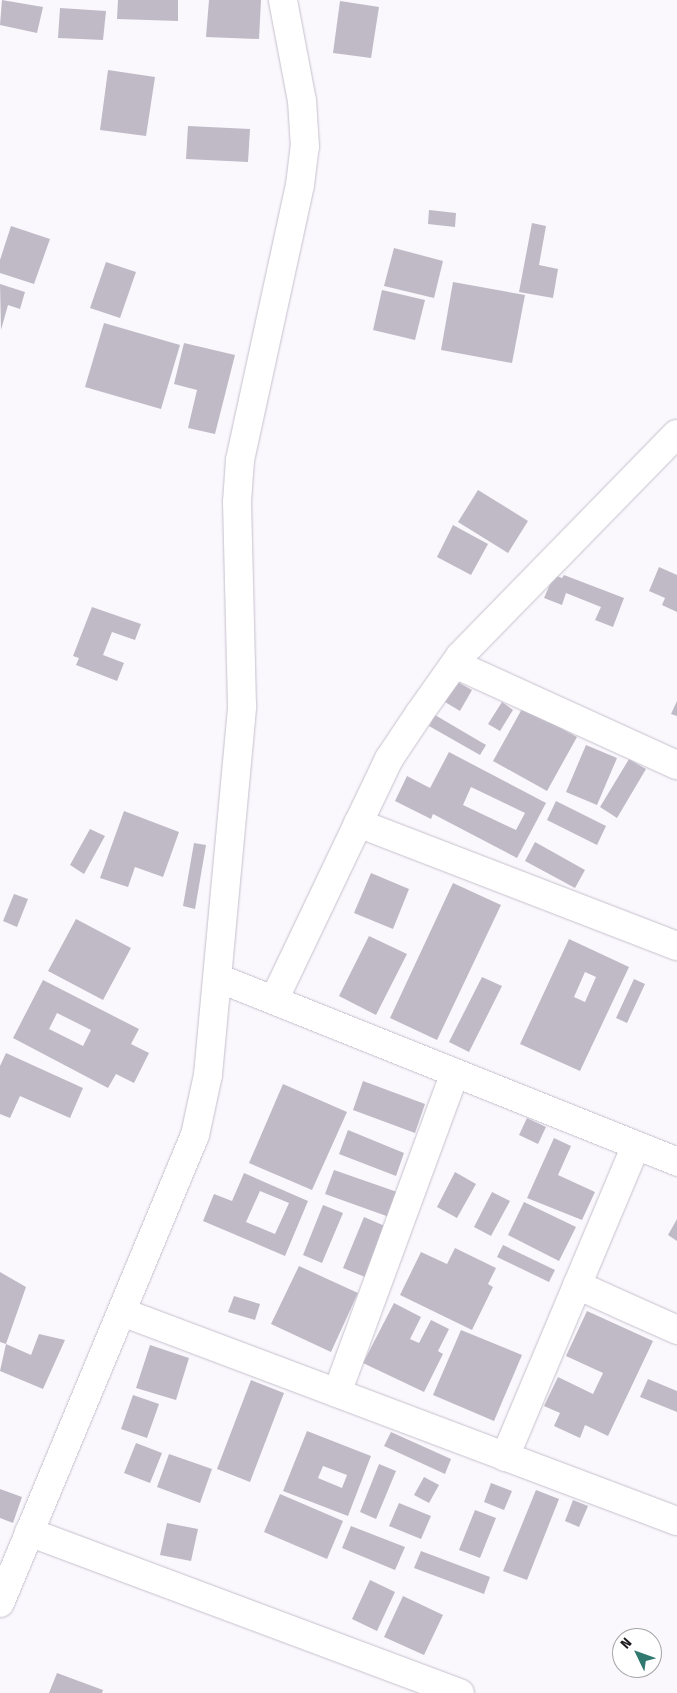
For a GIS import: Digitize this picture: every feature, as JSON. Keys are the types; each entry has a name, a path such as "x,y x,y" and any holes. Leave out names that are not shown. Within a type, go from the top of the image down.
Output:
{"street":[{"path":"0,1603 195,1135 208,1075 242,706 237,502 240,460 300,185 305,147 302,101 283,0"},
{"path":"274,1000 389,759 455,664 677,434"},
{"path":"455,664 677,766"},
{"path":"358,823 677,946"},
{"path":"218,978 677,1162"},
{"path":"337,1394 454,1073"},
{"path":"505,1457 636,1146"},
{"path":"577,1285 677,1330"},
{"path":"122,1312 677,1521"},
{"path":"30,1532 460,1693"}],"building":[{"path":"2,0 43,7 37,33 0,25"},
{"path":"118,0 178,0 178,21 117,19"},
{"path":"209,0 261,0 259,39 206,37"},
{"path":"340,1 379,7 371,58 333,53"},
{"path":"60,8 106,11 103,40 58,38"},
{"path":"108,70 155,77 146,136 100,130"},
{"path":"188,126 250,129 248,162 186,159"},
{"path":"429,210 456,213 455,227 428,224"},
{"path":"532,223 546,226 539,265 558,269 553,298 519,292"},
{"path":"11,226 50,239 34,284 0,273 0,260"},
{"path":"394,248 443,261 434,298 384,286"},
{"path":"106,262 136,272 120,318 90,308"},
{"path":"453,282 525,295 512,363 441,350"},
{"path":"0,284 25,292 20,309 8,305 1,330"},
{"path":"382,290 425,300 415,340 373,330"},
{"path":"104,323 180,345 161,409 85,387"},
{"path":"184,343 235,355 215,434 188,428 197,390 174,384"},
{"path":"478,490 528,521 508,553 458,522"},
{"path":"453,525 488,544 471,575 437,557"},
{"path":"659,567 677,575 677,612 662,605 665,598 649,591"},
{"path":"554,575 562,578 564,575 624,598 613,627 595,620 601,607 566,593 562,605 544,598"},
{"path":"92,607 141,624 135,640 112,632 103,655 124,663 117,681 76,665 79,658 73,656"},
{"path":"456,681 472,690 460,711 445,702"},
{"path":"677,701 677,716 671,714"},
{"path":"502,702 513,710 500,731 488,724"},
{"path":"523,707 577,737 547,791 493,761"},
{"path":"435,715 486,745 480,755 429,726"},
{"path":"586,745 617,758 597,805 566,792"},
{"path":"449,752 546,803 517,858 433,814 431,819 395,801 407,776 430,788","holes":["471,787 525,813 516,830 463,805"]},
{"path":"629,759 646,769 617,818 600,807"},
{"path":"556,801 606,826 597,845 547,820"},
{"path":"124,811 179,832 163,877 135,867 128,887 100,878"},
{"path":"90,829 105,836 84,874 70,865"},
{"path":"535,842 585,870 575,888 525,861"},
{"path":"194,843 206,845 195,909 183,906"},
{"path":"371,873 409,889 393,929 354,913"},
{"path":"453,883 501,905 437,1040 390,1018"},
{"path":"14,894 28,899 17,927 3,921"},
{"path":"76,919 131,948 103,1000 48,971"},
{"path":"369,936 407,954 376,1015 339,996"},
{"path":"569,939 629,967 580,1071 520,1044","holes":["585,972 596,977 585,1002 574,997"]},
{"path":"482,977 502,986 469,1052 449,1042"},
{"path":"634,979 645,984 627,1023 616,1018"},
{"path":"43,980 139,1029 131,1044 149,1053 134,1083 116,1074 108,1088 13,1038","holes":["57,1013 91,1030 83,1046 49,1029"]},
{"path":"6,1053 83,1088 70,1118 20,1096 10,1118 0,1114 0,1066"},
{"path":"363,1081 425,1104 415,1133 353,1110"},
{"path":"283,1084 347,1112 312,1190 249,1163"},
{"path":"527,1118 546,1127 538,1144 519,1135"},
{"path":"348,1130 404,1153 396,1176 339,1154"},
{"path":"554,1138 571,1146 558,1175 595,1192 582,1220 527,1198"},
{"path":"334,1170 400,1193 392,1218 325,1194"},
{"path":"455,1172 476,1184 457,1218 437,1207"},
{"path":"244,1173 308,1201 285,1256 203,1221 214,1194 232,1201","holes":["260,1191 289,1203 275,1234 246,1222"]},
{"path":"492,1192 510,1201 491,1236 474,1227"},
{"path":"524,1202 576,1227 559,1261 508,1235"},
{"path":"323,1205 343,1213 322,1263 303,1255"},
{"path":"364,1217 387,1227 365,1277 343,1268"},
{"path":"677,1219 677,1241 668,1235"},
{"path":"503,1245 555,1270 549,1282 497,1257"},
{"path":"455,1248 496,1268 488,1284 493,1287 472,1330 400,1295 421,1252 447,1264"},
{"path":"299,1266 358,1293 331,1352 271,1324"},
{"path":"0,1272 26,1287 6,1344 0,1342"},
{"path":"234,1296 260,1304 255,1320 228,1312"},
{"path":"394,1303 421,1317 410,1339 419,1343 431,1320 449,1329 438,1351 443,1354 424,1392 363,1363"},
{"path":"587,1311 653,1341 608,1436 585,1425 580,1438 554,1426 560,1413 544,1406 558,1377 593,1394 603,1373 566,1356"},
{"path":"461,1330 522,1355 494,1421 433,1395"},
{"path":"39,1334 65,1340 43,1389 0,1371 6,1344 31,1355"},
{"path":"150,1345 189,1358 176,1400 136,1388"},
{"path":"648,1379 677,1391 677,1412 640,1397"},
{"path":"251,1380 284,1393 250,1482 217,1469"},
{"path":"133,1395 159,1404 147,1438 121,1429"},
{"path":"307,1431 371,1456 348,1516 283,1491","holes":["323,1466 347,1475 342,1488 318,1478"]},
{"path":"391,1432 451,1459 445,1474 384,1446"},
{"path":"136,1443 162,1453 150,1483 124,1473"},
{"path":"169,1454 212,1469 200,1503 157,1487"},
{"path":"379,1464 396,1471 376,1519 360,1512"},
{"path":"424,1477 439,1485 429,1503 414,1495"},
{"path":"491,1483 512,1491 504,1510 484,1502"},
{"path":"0,1489 22,1497 13,1523 0,1518"},
{"path":"536,1490 559,1499 527,1580 503,1571"},
{"path":"280,1494 343,1521 327,1559 264,1532"},
{"path":"573,1500 588,1506 579,1527 565,1521"},
{"path":"399,1503 431,1516 421,1539 389,1526"},
{"path":"475,1510 496,1518 480,1558 459,1550"},
{"path":"167,1523 198,1529 191,1561 160,1555"},
{"path":"351,1526 405,1547 395,1570 342,1548"},
{"path":"421,1551 490,1577 484,1594 414,1568"},
{"path":"370,1580 395,1592 377,1631 352,1619"},
{"path":"403,1596 443,1615 424,1655 384,1637"},
{"path":"57,1673 103,1690 102,1693 49,1693"}]}
